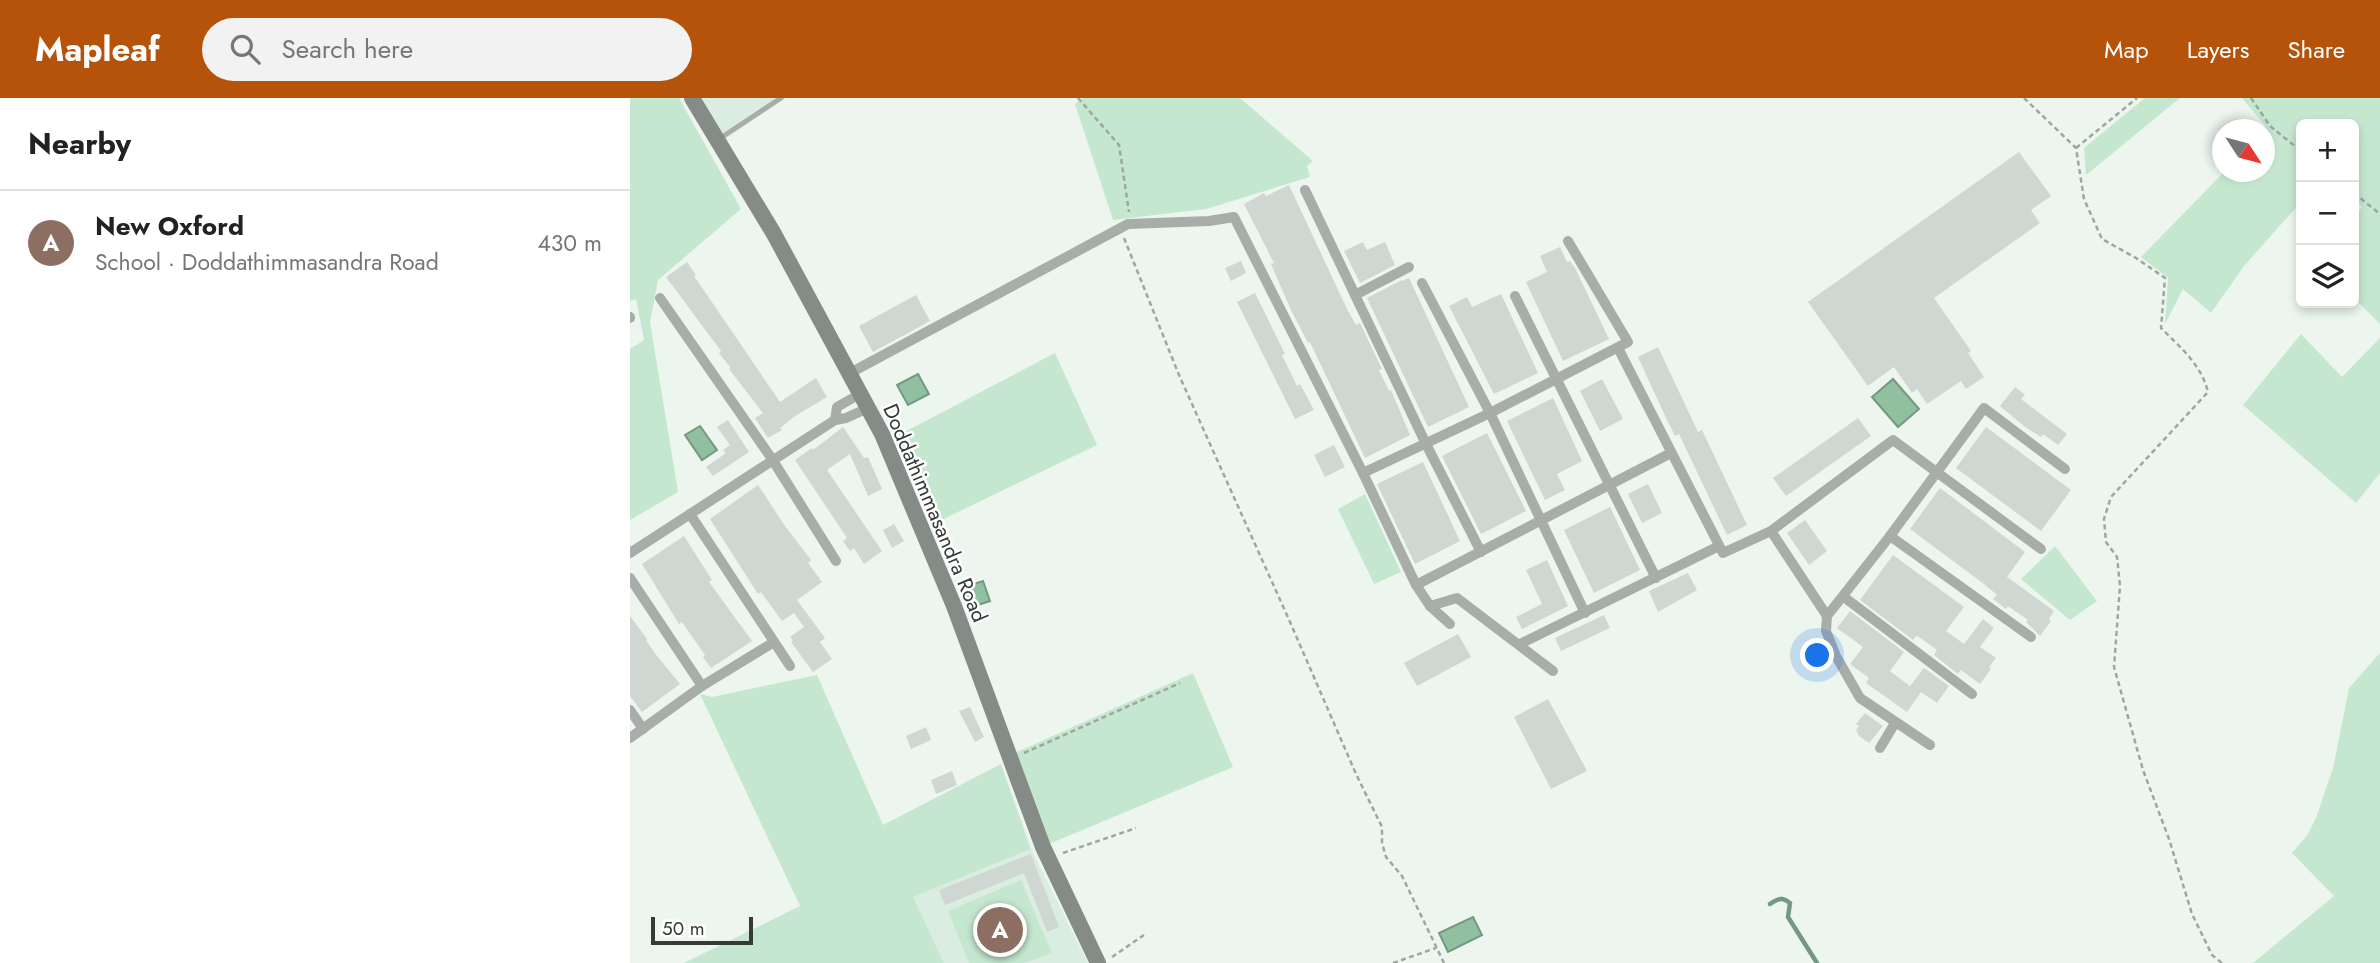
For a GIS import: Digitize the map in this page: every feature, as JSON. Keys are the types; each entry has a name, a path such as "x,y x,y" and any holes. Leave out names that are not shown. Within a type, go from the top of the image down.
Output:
{"street":[{"name":"Doddathimmasandra Road","path":"692,98 774,234 882,434 954,606 1049,858 1098,963"},
{"path":"1305,190 1426,444 1481,552"},
{"path":"849,373 1126,226 1234,217 1363,473 1416,585 1430,606 1450,624"},
{"path":"1363,473 1490,413 1628,342 1568,241"},
{"path":"1355,295 1409,267"},
{"path":"1422,283 1490,413 1585,613"},
{"path":"1515,296 1656,578"},
{"path":"660,298 772,459 836,561"},
{"path":"1618,348 1723,553 1771,531 1893,440 2041,549"},
{"path":"630,553 835,420 838,407 864,401"},
{"path":"1826,616 1844,597 1984,408 2066,469"},
{"path":"1416,585 1671,453"},
{"path":"690,514 790,666"},
{"path":"1771,531 1826,616 1826,631 1836,656 1860,698 1930,746"},
{"path":"1890,536 2031,637"},
{"path":"1520,644 1719,546"},
{"path":"630,578 702,686"},
{"path":"1844,597 1972,694"},
{"path":"1430,606 1457,598 1553,670"},
{"path":"630,738 702,686 774,642"},
{"path":"630,710 643,729"},
{"path":"1880,748 1895,723"}],"lane":[{"path":"717,140 781,98"}],"path":[{"path":"1078,98 1119,145 1126,226 1179,375 1382,827 1382,843 1386,857 1402,876 1444,963"},
{"path":"2024,98 2076,148 2084,199 2102,239 2165,278 2161,328 2194,361 2208,392 2111,496 2104,519 2106,542 2117,557 2120,586 2114,667 2143,770 2169,839 2192,914 2212,955 2222,963"},
{"path":"2076,148 2137,98"},
{"path":"2251,98 2270,126 2296,147"},
{"path":"2359,197 2380,214"},
{"path":"1010,759 1180,683"},
{"path":"1049,858 1136,828"},
{"path":"1104,963 1144,935"},
{"path":"1393,963 1436,948"}],"shaded area":[{"path":"630,98 679,98 741,209 658,280 650,322 678,492 630,520 630,349 644,340 636,299 630,301"},
{"path":"702,98 786,98 725,139"},
{"path":"1083,98 1240,98 1313,161 1307,166 1310,177 1206,209 1113,220 1075,104"},
{"path":"2145,98 2180,98 2086,175 2084,148"},
{"path":"2242,98 2380,98 2380,324 2359,303 2359,211 2362,207 2359,204 2359,119 2296,119 2296,208 2244,266 2211,313 2183,289 2165,324 2168,278 2141,257 2214,182 2275,182 2275,119 2259,119"},
{"path":"2301,334 2342,377 2380,338 2380,473 2356,503 2243,405"},
{"path":"1055,353 1097,445 933,524 895,437"},
{"path":"918,374 929,394 908,405 897,385"},
{"path":"1893,379 1919,409 1898,427 1872,397"},
{"path":"700,426 717,450 702,460 685,435"},
{"path":"1365,494 1401,572 1374,584 1338,509"},
{"path":"2055,546 2097,601 2070,620 2021,579"},
{"path":"983,581 990,601 972,607 965,587"},
{"path":"2380,653 2380,963 2253,963 2334,896 2292,853 2308,834 2316,818 2333,768 2349,688"},
{"path":"1193,673 1233,767 1049,844 1015,753"},
{"path":"817,675 883,825 1001,764 1031,849 913,897 944,963 684,963 800,906 700,694 712,697"},
{"path":"1031,849 1088,963 944,963 912,897"},
{"path":"1021,880 1052,953 1025,963 969,963 948,911"},
{"path":"1473,917 1482,935 1448,952 1439,933"}],"building":[{"path":"2019,152 2051,196 2031,210 2040,223 1934,298 1971,351 1968,353 1984,377 1966,389 1961,381 1927,404 1917,389 1912,393 1894,367 1868,386 1808,302"},
{"path":"1289,185 1347,309 1356,325 1360,323 1410,435 1365,458 1310,342 1308,343 1291,310 1271,264 1274,263 1244,204 1264,193 1266,196"},
{"path":"1363,242 1367,250 1385,242 1395,265 1360,283 1344,251"},
{"path":"1560,247 1567,262 1570,261 1575,268 1609,339 1563,361 1526,282 1547,272 1540,256"},
{"path":"1241,261 1246,273 1231,281 1225,268"},
{"path":"687,262 780,402 816,378 827,397 795,416 780,428 782,430 768,438 755,418 763,413 729,369 731,368 719,353 721,351 666,277"},
{"path":"1409,278 1469,407 1428,427 1367,298"},
{"path":"1255,293 1285,354 1282,355 1297,386 1300,384 1314,410 1295,419 1237,302"},
{"path":"1501,294 1538,373 1494,394 1449,306 1467,297 1472,307"},
{"path":"916,295 930,321 873,352 859,326"},
{"path":"1658,347 1698,432 1702,430 1747,525 1727,535 1679,434 1675,436 1638,357"},
{"path":"1602,379 1623,419 1600,431 1580,391"},
{"path":"2015,387 2025,395 2021,399 2067,434 2058,445 2043,434 2041,437 2025,427 2000,406"},
{"path":"1553,398 1582,461 1557,474 1565,490 1545,500 1507,421"},
{"path":"1858,418 1871,436 1786,496 1773,478"},
{"path":"728,420 749,452 713,476 706,467 726,453 723,450 730,445 717,427"},
{"path":"843,427 864,458 868,457 882,489 868,496 850,454 827,470 882,551 864,564 854,548 850,551 843,541 847,538 795,460"},
{"path":"1986,427 2071,490 2041,531 1956,468"},
{"path":"1487,433 1526,511 1481,534 1442,456"},
{"path":"1334,445 1345,467 1325,477 1314,455"},
{"path":"1423,462 1460,541 1415,564 1377,484"},
{"path":"1648,484 1662,513 1642,523 1628,494"},
{"path":"758,485 811,560 808,563 822,582 797,600 825,638 820,642 832,659 813,672 790,637 804,627 794,613 782,621 761,592 758,594 710,519"},
{"path":"1940,488 2025,552 2007,577 2054,611 2049,619 2051,621 2040,636 2026,622 2028,620 1993,599 1997,595 1984,584 1910,529"},
{"path":"1610,507 1640,570 1594,593 1564,530"},
{"path":"1805,520 1827,551 1809,565 1787,533"},
{"path":"894,524 904,541 892,548 883,530"},
{"path":"684,536 712,580 709,582 752,641 711,668 682,622 679,624 642,564"},
{"path":"1893,555 1964,607 1946,631 1964,644 1983,619 1994,628 1980,647 1996,658 1980,684 1961,670 1958,674 1934,655 1937,650 1919,637 1916,636 1913,640 1860,600"},
{"path":"1547,560 1568,606 1522,629 1516,617 1542,604 1526,570"},
{"path":"1688,573 1697,590 1658,612 1649,591"},
{"path":"1850,611 1904,652 1890,671 1910,686 1924,668 1949,686 1937,703 1921,692 1907,712 1866,683 1869,678 1850,664 1863,647 1837,628"},
{"path":"1604,615 1610,628 1561,651 1555,638"},
{"path":"630,616 680,684 642,712 630,696"},
{"path":"1458,634 1471,657 1417,686 1404,663"},
{"path":"1548,699 1587,771 1551,789 1514,717"},
{"path":"970,707 984,737 975,742 959,711"},
{"path":"1865,713 1883,726 1869,743 1859,736 1856,730 1859,726 1856,724"},
{"path":"926,727 931,740 911,749 906,736"},
{"path":"952,771 957,785 936,794 931,780"},
{"path":"1031,854 1059,927 1047,932 1024,873 945,905 939,890"}],"waterway":[{"path":"1770,904 1780,899 1790,903 1788,917 1817,963"}],"place":[{"name":"New Oxford","path":"1000,930"}]}
